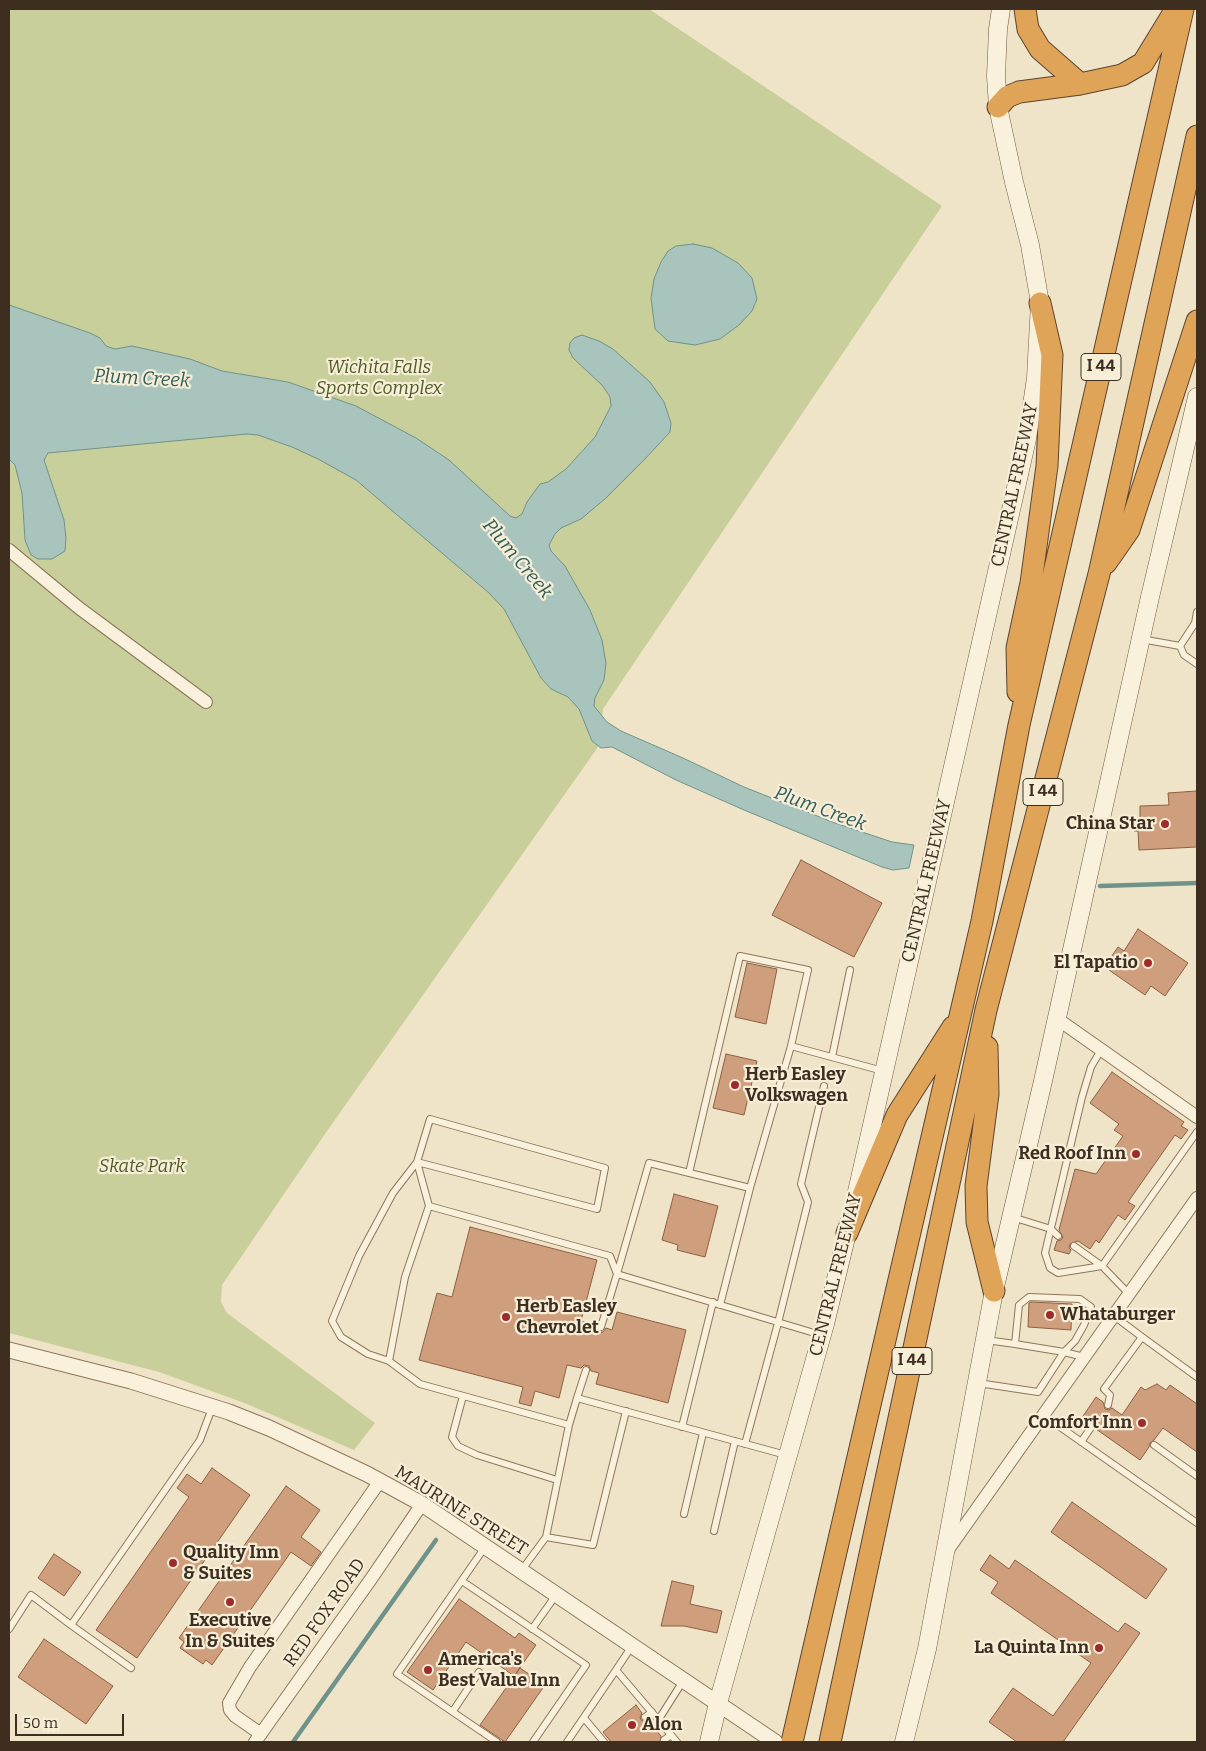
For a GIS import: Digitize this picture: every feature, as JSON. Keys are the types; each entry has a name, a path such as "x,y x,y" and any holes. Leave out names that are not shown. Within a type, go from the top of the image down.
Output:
{"highway":[{"path":"1025,9 1028,29 1040,49 1080,84"},
{"path":"998,107 1007,97 1018,92 1080,84 1122,75 1143,63 1176,9"},
{"name":"I 44","path":"792,1742 961,1014 982,921 1019,725 1184,9"},
{"name":"I 44","path":"830,1742 986,1010 1099,574 1197,136"},
{"path":"1019,725 1017,648 1031,583 1047,466 1052,355 1040,302"},
{"path":"1099,574 1129,530 1197,321"},
{"path":"986,1010 988,1094 976,1186 977,1222 994,1291"},
{"path":"847,1233 896,1115 961,1014"}],"main road":[{"name":"CENTRAL FREEWAY","path":"709,1742 718,1703 822,1335 847,1233 1027,439 1036,378 1040,302 1030,245 998,107 996,76 998,29 1001,9"},
{"path":"904,1742 927,1649 994,1291 1140,638 1194,422 1197,398"}],"street":[{"path":"9,550 79,608 206,702"},
{"path":"1056,1018 1197,1117"},
{"path":"944,1554 1129,1294 1193,1212 1197,1198"},
{"name":"MAURINE STREET","path":"9,1350 131,1381 213,1407 269,1428 380,1481 422,1504 486,1546 775,1742"},
{"path":"258,1738 230,1710 229,1702 250,1667 380,1481"},
{"name":"RED FOX ROAD","path":"258,1738 422,1504"}],"lane":[{"path":"1180,646 1196,624 1197,612"},
{"path":"1140,638 1180,646"},
{"path":"1180,646 1184,655 1197,664"},
{"path":"689,1173 740,956 808,970 791,1046 750,1188 720,1305"},
{"path":"832,1057 850,970"},
{"path":"791,1046 884,1071"},
{"path":"1101,1050 1091,1067 1082,1097 1045,1253 1050,1268 1058,1273 1102,1266 1197,1132"},
{"path":"745,1444 808,1202 801,1184 824,1086"},
{"path":"417,1162 597,1209 605,1168 430,1119 417,1162 384,1209 360,1256 332,1321 341,1337 368,1354 389,1361 420,1384 569,1425"},
{"path":"389,1361 405,1277 430,1206 417,1162"},
{"path":"601,1326 649,1163 750,1188"},
{"path":"430,1206 610,1256 617,1274"},
{"path":"1011,1217 1051,1228 1058,1236"},
{"path":"1074,1246 1102,1266 1129,1294"},
{"path":"617,1274 822,1335"},
{"path":"976,1382 1038,1392 1064,1352 1075,1341 1091,1307 1080,1299 1028,1297 1019,1305 1015,1344"},
{"path":"682,1427 712,1302"},
{"path":"1114,1316 1197,1377"},
{"path":"1108,1405 1110,1395 1104,1389 1142,1337"},
{"path":"985,1340 1064,1352 1084,1357"},
{"path":"521,1571 546,1537 569,1425 586,1370"},
{"path":"463,1396 452,1437 458,1446 477,1455 557,1480"},
{"path":"577,1398 788,1455"},
{"path":"71,1625 200,1440 213,1407"},
{"path":"546,1537 593,1545 626,1411"},
{"path":"1043,1415 1197,1523"},
{"path":"1081,1442 1092,1426"},
{"path":"684,1514 703,1433"},
{"path":"714,1531 735,1441"},
{"path":"1154,1445 1197,1476"},
{"path":"486,1546 397,1674 497,1742"},
{"path":"462,1581 586,1664 533,1742"},
{"path":"9,1629 31,1595 131,1668"},
{"path":"532,1629 556,1595"},
{"path":"567,1742 632,1646"},
{"path":"616,1670 677,1742"},
{"path":"453,1711 479,1672"},
{"path":"659,1719 684,1680"},
{"path":"646,1718 652,1712"},
{"path":"584,1718 604,1742"},
{"path":"664,1740 671,1735"}],"green space":[{"name":"Wichita Falls Sports Complex","path":"9,9 649,9 942,206 603,709 598,747 327,1131 222,1285 221,1302 227,1313 375,1423 354,1450 247,1404 159,1372 9,1333"}],"water":[{"path":"693,244 712,248 738,263 752,278 757,299 752,311 739,325 720,339 695,345 668,341 655,329 651,298 654,279 668,251 676,246"},
{"path":"9,305 90,333 100,338 106,346 115,349 132,346 190,359 222,371 288,382 356,406 416,438 449,460 510,516 516,518 522,514 527,502 540,484 548,482 566,469 595,437 611,406 610,397 602,385 573,358 569,350 570,343 574,338 582,335 599,341 613,349 650,382 664,402 671,423 670,432 606,498 581,519 561,528 549,545 551,551 565,566 590,610 602,640 606,663 604,680 595,698 594,706 607,722 621,731 744,787 835,823 892,842 914,845 909,868 893,870 882,867 676,780 612,747 601,748 592,741 579,709 568,697 551,689 541,678 504,609 489,593 356,480 292,447 258,435 247,434 48,453 44,460 64,520 65,551 52,559 38,559 31,555 25,540 22,493 15,465 9,459"}],"building":[{"name":"China Star","path":"1197,791 1197,847 1139,850 1138,831 1134,831 1133,818 1140,818 1140,806 1169,805 1168,793"},
{"path":"801,860 882,903 854,957 772,915"},
{"name":"El Tapatio","path":"1138,929 1188,963 1165,996 1151,986 1145,995 1109,970 1112,966 1107,963 1118,947 1124,951"},
{"name":"Herb Easley Volkswagen","path":"747,963 777,969 766,1024 735,1017"},
{"name":"Herb Easley Volkswagen","path":"726,1054 757,1061 744,1115 713,1108"},
{"name":"Red Roof Inn","path":"1112,1072 1184,1122 1181,1126 1188,1130 1181,1139 1175,1135 1128,1202 1135,1206 1125,1220 1118,1215 1099,1243 1096,1240 1090,1249 1078,1241 1070,1244 1069,1248 1071,1250 1069,1254 1054,1250 1057,1241 1063,1237 1059,1230 1075,1169 1096,1174 1123,1136 1114,1130 1119,1124 1090,1103"},
{"path":"674,1194 718,1206 705,1257 677,1250 678,1245 662,1240"},
{"name":"Herb Easley Chevrolet","path":"470,1227 597,1260 581,1321 596,1325 596,1329 599,1332 603,1332 606,1328 612,1330 617,1312 686,1330 668,1403 596,1384 599,1373 591,1371 589,1366 584,1365 581,1368 567,1365 559,1398 535,1391 531,1406 519,1403 523,1387 419,1360 437,1293 452,1297"},
{"name":"Whataburger","path":"1029,1303 1072,1304 1071,1330 1028,1327"},
{"name":"Comfort Inn","path":"1157,1384 1166,1390 1170,1385 1197,1404 1197,1452 1163,1428 1150,1443 1140,1460 1096,1429 1095,1422 1092,1421 1088,1424 1081,1419 1096,1397 1103,1402 1105,1409 1109,1410 1112,1408 1122,1415 1141,1387 1145,1390"},
{"name":"Quality Inn & Suites","path":"212,1468 250,1495 137,1658 96,1630 189,1497 177,1488 187,1474 201,1484"},
{"name":"Executive In & Suites","path":"286,1486 320,1510 301,1537 321,1552 311,1566 291,1552 212,1665 206,1660 203,1664 180,1648 184,1642 179,1638"},
{"path":"1072,1502 1167,1569 1146,1599 1051,1532"},
{"path":"54,1554 81,1572 64,1596 38,1578"},
{"name":"La Quinta Inn","path":"990,1555 1009,1569 1015,1560 1118,1632 1125,1623 1140,1633 1063,1742 1017,1742 989,1722 1013,1688 1053,1716 1091,1663 991,1593 998,1582 980,1570"},
{"path":"672,1581 694,1586 690,1604 722,1611 717,1633 684,1626 661,1626"},
{"name":"America's Best Value Inn","path":"459,1599 515,1638 519,1633 536,1645 514,1676 466,1642 433,1690 407,1672"},
{"path":"44,1639 113,1686 86,1724 18,1677"},
{"path":"520,1668 545,1685 505,1742 480,1725"},
{"name":"Alon","path":"636,1705 642,1713 641,1720 648,1721 661,1736 660,1742 611,1742 603,1732"}],"waterway":[{"name":"Plum Creek","path":"1100,886 1197,883"},
{"path":"293,1742 436,1540"}],"place":[{"name":"China Star","path":"1165,824"},
{"name":"El Tapatio","path":"1148,963"},
{"name":"Herb Easley Volkswagen","path":"735,1085"},
{"name":"Red Roof Inn","path":"1136,1154"},
{"name":"Whataburger","path":"1050,1315"},
{"name":"Herb Easley Chevrolet","path":"506,1317"},
{"name":"Comfort Inn","path":"1142,1423"},
{"name":"Quality Inn & Suites","path":"173,1563"},
{"name":"Executive In & Suites","path":"230,1602"},
{"name":"La Quinta Inn","path":"1099,1648"},
{"name":"America's Best Value Inn","path":"428,1670"},
{"name":"Alon","path":"632,1725"}],"park label":[{"name":"Skate Park","path":"142,1167"}]}
